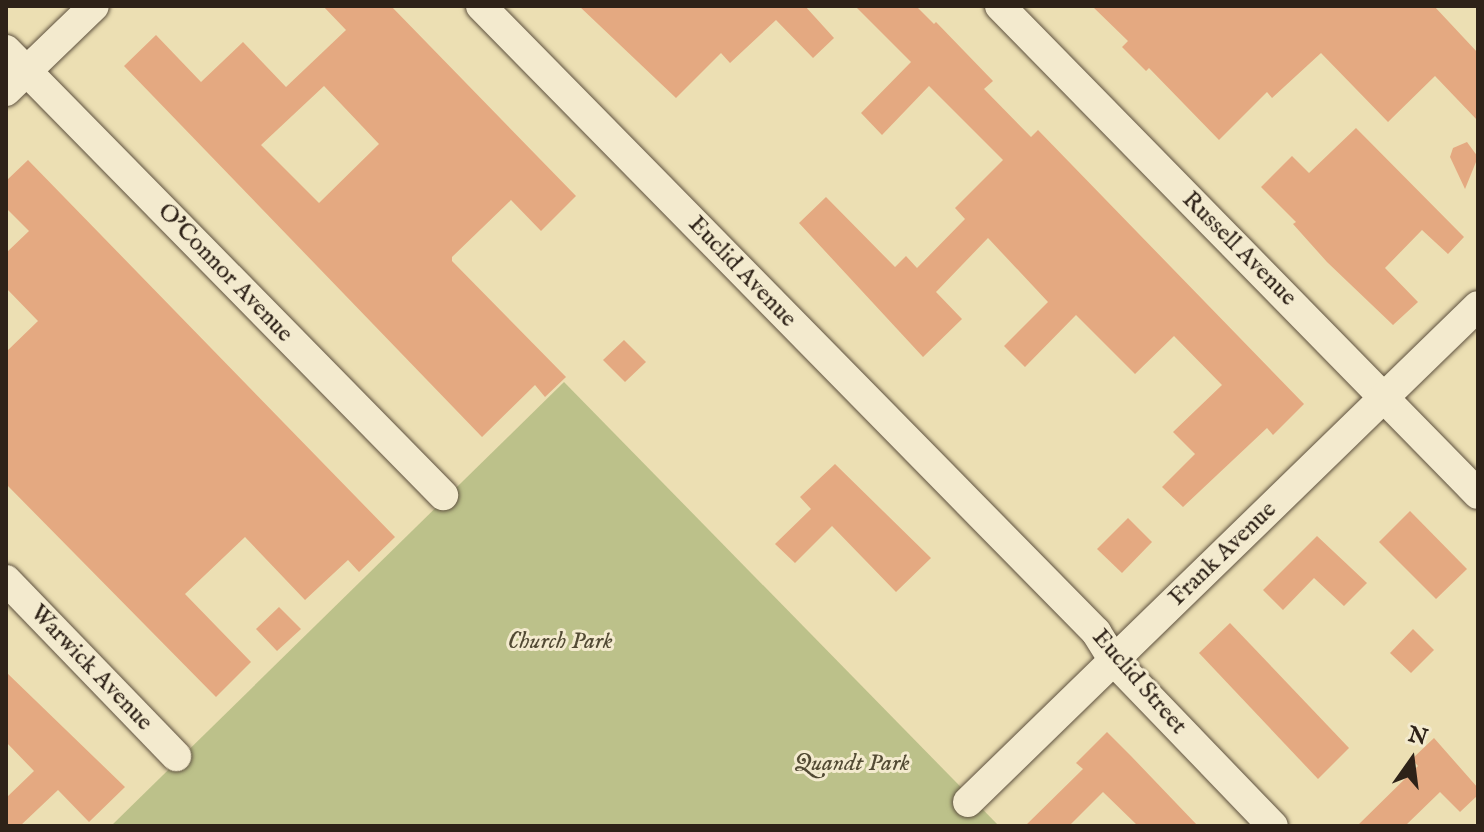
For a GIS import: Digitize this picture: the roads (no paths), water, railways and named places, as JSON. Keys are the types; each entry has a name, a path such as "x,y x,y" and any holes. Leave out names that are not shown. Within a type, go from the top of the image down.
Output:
{"street":[{"path":"13,71 94,6"},
{"name":"Euclid Avenue","path":"481,6 1003,538"},
{"name":"Russell Avenue","path":"1000,6 1478,494"},
{"name":"O'Connor Avenue","path":"13,71 443,495"},
{"name":"Frank Avenue","path":"968,802 1478,306"},
{"name":"Euclid Street","path":"1003,538 1096,632 1114,661 1273,826"},
{"name":"Warwick Avenue","path":"6,580 176,756"}],"park label":[{"name":"Church Park","path":"560,642"},
{"name":"Quandt Park","path":"852,764"}]}
